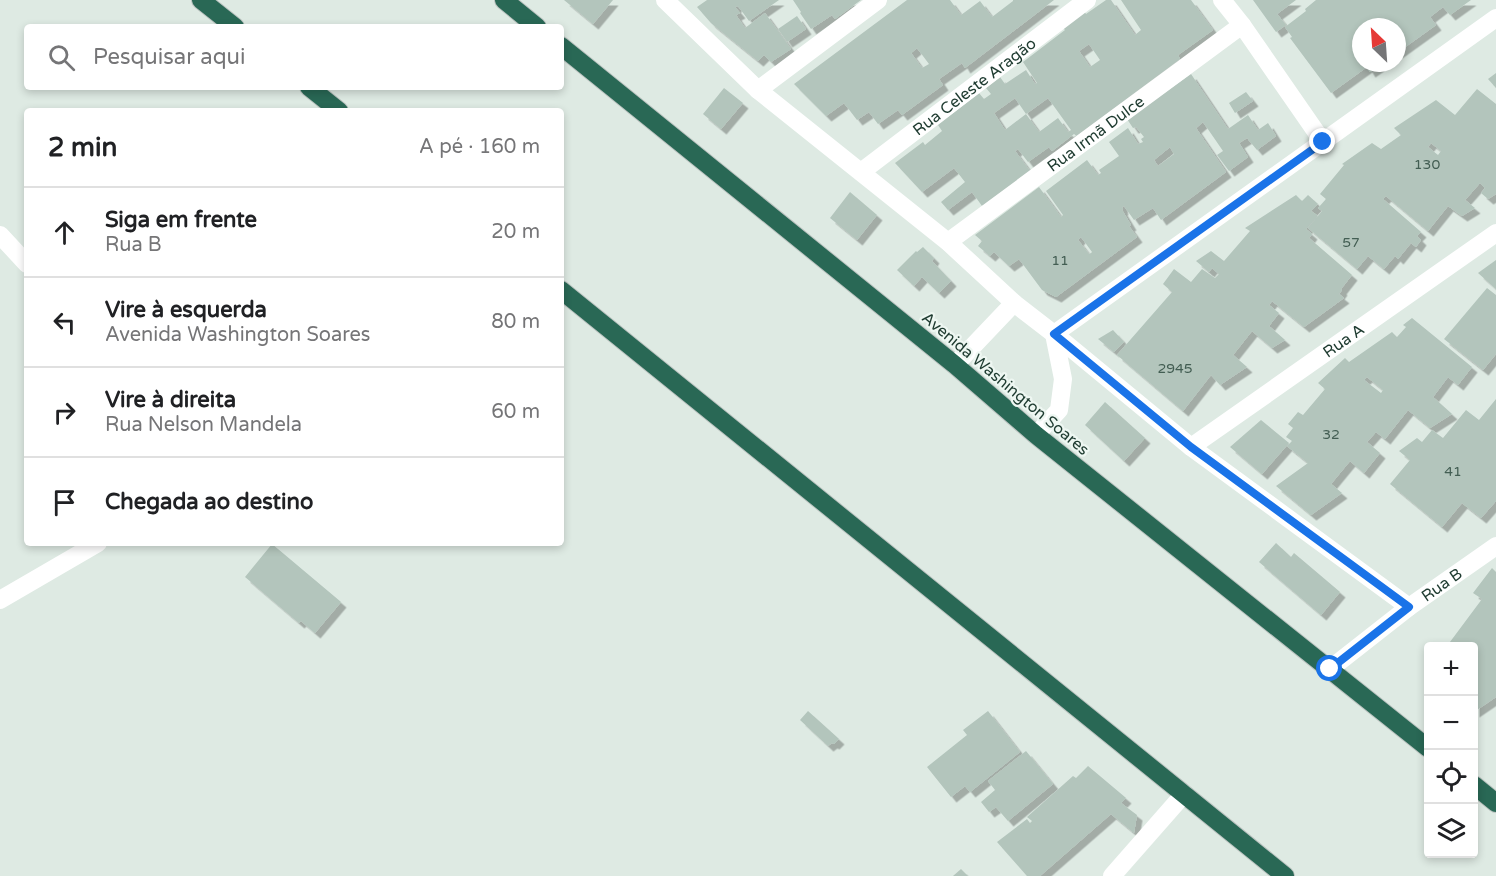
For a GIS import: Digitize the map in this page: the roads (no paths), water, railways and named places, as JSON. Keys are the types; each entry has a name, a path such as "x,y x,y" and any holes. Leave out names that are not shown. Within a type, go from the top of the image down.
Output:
{"highway":[{"path":"201,0 231,24"},
{"path":"504,0 533,24"},
{"name":"Avenida Washington Soares","path":"564,48 955,365 1036,435 1424,745"},
{"path":"313,90 335,108"},
{"path":"564,292 1285,876"},
{"path":"1478,789 1496,803"}],"street":[{"path":"758,90 878,0"},
{"name":"Rua Celeste Aragão","path":"861,172 1087,0"},
{"path":"1222,0 1242,25 1323,142"},
{"path":"674,3 758,90 948,242 1014,303 1191,447 1409,607"},
{"path":"1054,334 1496,18"},
{"name":"Rua Irmã Dulce","path":"948,242 1242,25"},
{"name":"Rua A","path":"1191,447 1496,233"},
{"path":"0,235 24,261"},
{"path":"955,365 1014,303"},
{"path":"1036,435 1059,410 1063,379 1054,334"},
{"path":"0,600 93,546"},
{"name":"Rua B","path":"1330,669 1409,607 1496,546"},
{"path":"1112,876 1184,794"}]}
